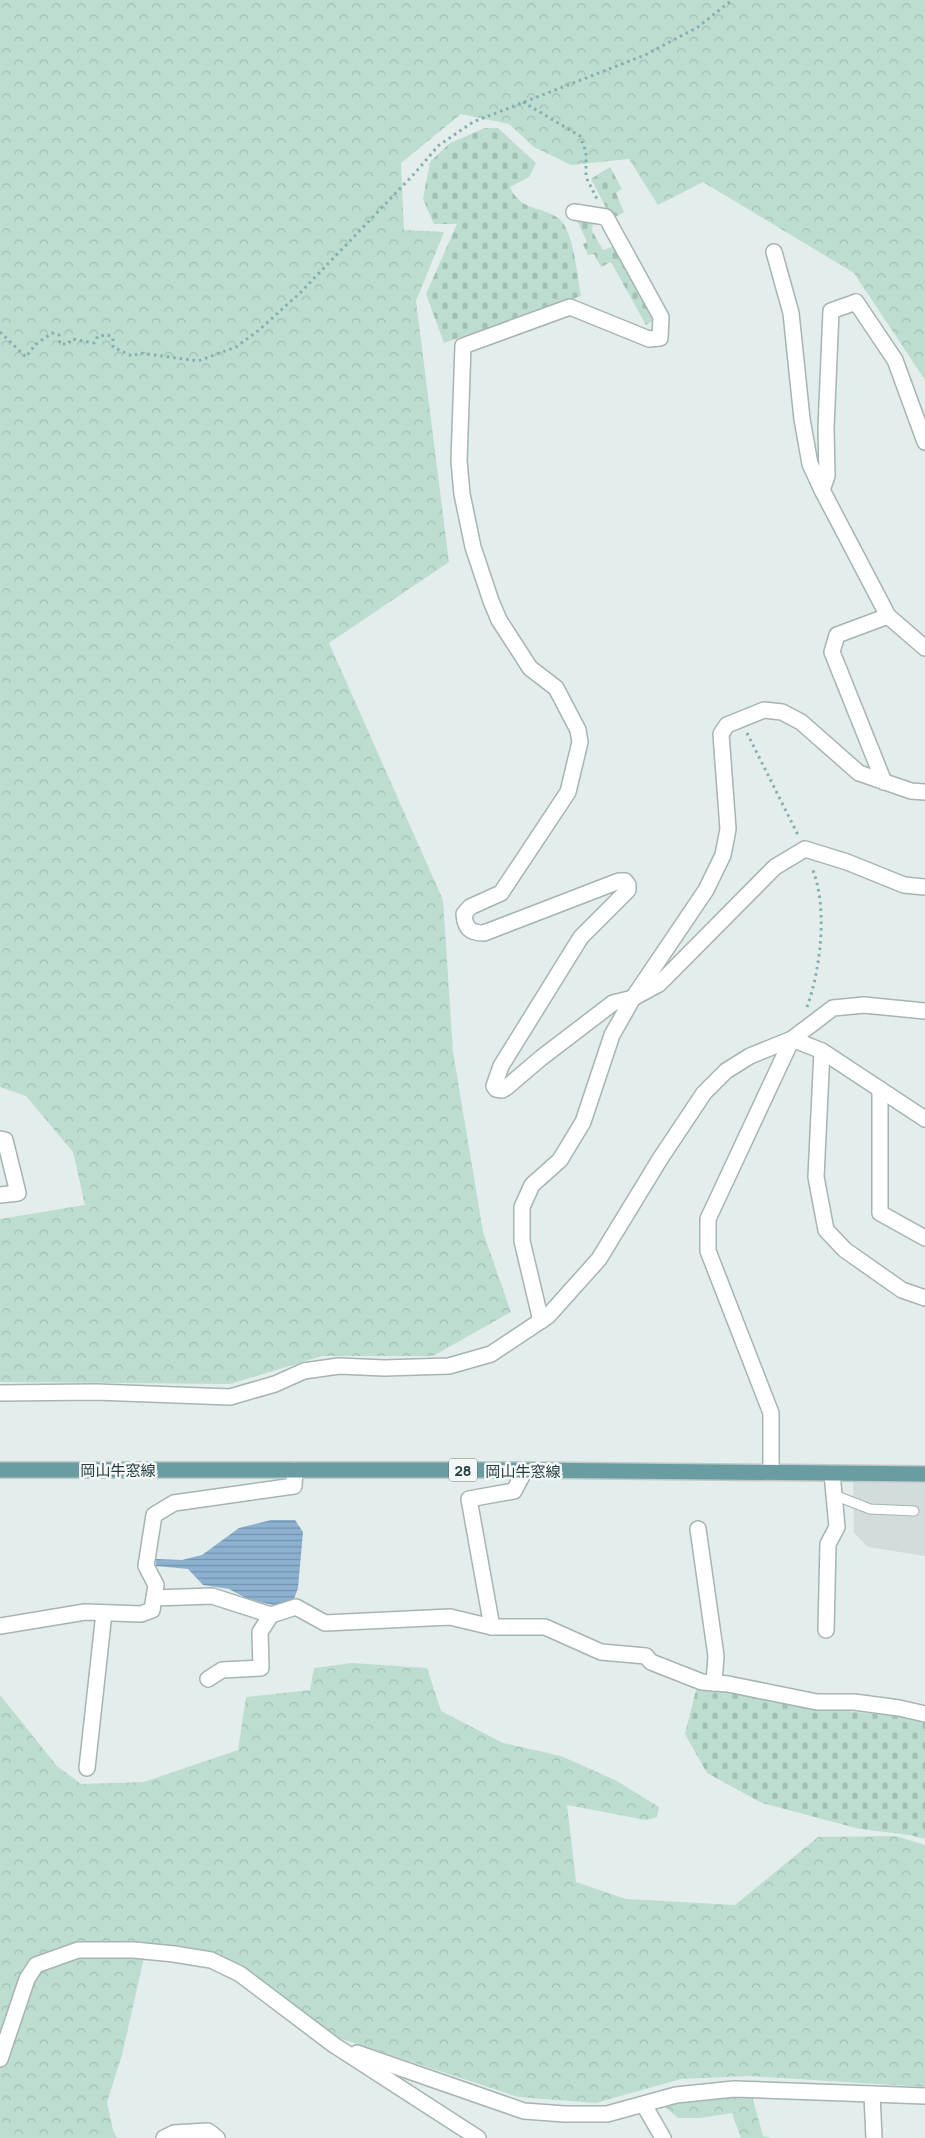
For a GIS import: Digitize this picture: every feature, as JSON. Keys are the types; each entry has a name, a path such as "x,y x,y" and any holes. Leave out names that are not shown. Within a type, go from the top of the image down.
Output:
{"main road":[{"name":"岡山牛窓線","path":"0,1470 525,1470 925,1474"}],"street":[{"path":"574,212 606,217 661,318 660,338 649,339 570,308 463,346 459,461 462,494 473,547 499,620 530,668 556,688 578,730 580,742 568,792 501,893 470,907 464,914 465,923 469,930 475,933 484,933 619,881 625,881 628,885 628,890 581,937 501,1066 495,1078 494,1086 496,1089 502,1090 507,1087 541,1058 613,1003 633,998 659,984 776,866 805,849 847,862 904,885 925,887"},
{"path":"774,252 791,313 802,419 810,464 888,616 925,648"},
{"path":"822,490 827,476 826,428 831,312 856,302 895,360 925,442"},
{"path":"884,782 832,652 837,635 888,616"},
{"path":"541,1322 522,1241 522,1207 532,1185 560,1160 583,1122 612,1035 633,998 706,890 723,855 728,829 721,734 727,725 764,710 782,712 801,722 859,773 911,792 925,792"},
{"path":"0,1393 96,1392 230,1396 275,1384 304,1371 339,1366 384,1368 449,1366 491,1354 548,1316 599,1260 660,1159 704,1093 726,1071 750,1056 792,1038 833,1008 864,1005 925,1011"},
{"path":"792,1038 822,1051 925,1120"},
{"path":"770,1472 771,1413 708,1251 708,1219 792,1038"},
{"path":"822,1051 816,1177 826,1230 845,1250 902,1290 925,1298"},
{"path":"880,1089 880,1212 925,1238"},
{"path":"0,1138 4,1140 18,1194 0,1195"},
{"path":"0,1626 85,1612 141,1614 152,1610 156,1585 146,1566 154,1514 174,1503 294,1486 295,1470"},
{"path":"492,1626 469,1499 514,1491 525,1470"},
{"path":"826,1630 828,1544 837,1527 832,1473"},
{"path":"698,1529 716,1656 714,1683"},
{"path":"154,1598 212,1596 272,1616"},
{"path":"208,1679 222,1670 261,1668 260,1632 272,1616 296,1607 325,1623 450,1617 492,1626 545,1626 601,1652 646,1656 651,1662 702,1682 817,1702 854,1702 899,1708 925,1714"},
{"path":"86,1768 104,1613"},
{"path":"0,2059 27,1979 36,1965 78,1950 134,1950 211,1960 240,1974 334,2045 478,2138"},
{"path":"334,2045 524,2111 606,2114 644,2105 676,2094 734,2090 925,2096"},
{"path":"872,2094 874,2138"},
{"path":"644,2105 663,2138"},
{"path":"164,2138 174,2133 208,2131 217,2138"}],"lane":[{"path":"834,1496 870,1509 914,1510"}],"path":[{"path":"0,332 26,357 35,345 52,333 59,335 60,344 68,344 72,339 94,343 98,336 108,335 113,338 113,347 132,356 140,353 198,361 236,347 259,330 300,293 416,173 438,146 473,122 645,55 698,27 732,0"},
{"path":"523,102 580,136 586,152 586,177 606,217"},
{"path":"740,719 805,849 817,879 821,926 819,958 806,1010"}],"shaded area":[{"path":"853,1482 925,1483 925,1556 868,1547 854,1533"}],"green space":[{"path":"0,0 925,0 925,380 854,273 703,182 658,205 629,159 571,165 534,147 509,124 461,114 401,163 404,230 444,232 416,301 449,562 329,643 443,900 453,1052 483,1232 511,1312 433,1356 322,1356 230,1384 0,1382 0,1219 85,1205 73,1152 26,1096 0,1087"},
{"path":"485,128 498,128 536,163 529,177 510,187 519,200 531,207 551,214 563,224 568,232 571,243 581,296 444,343 426,294 457,224 434,224 423,199 430,162 450,143"},
{"path":"610,167 622,189 616,193 624,212 612,219 591,179"},
{"path":"576,218 593,221 592,231 603,250 615,246 656,319 646,325 611,262 601,267 594,254 588,255 583,244 587,242"},
{"path":"352,1663 427,1668 441,1711 503,1743 561,1756 617,1781 659,1807 657,1817 646,1820 567,1805 576,1882 626,1899 735,1905 818,1837 896,1836 925,1845 925,2087 750,2076 681,2079 596,2103 518,2097 339,2038 252,1972 215,1953 147,1944 122,2055 107,2102 113,2130 117,2138 0,2138 0,1695 57,1766 81,1784 144,1782 238,1750 246,1697 310,1690 314,1668"},
{"path":"697,1686 809,1707 921,1719 925,1723 925,1839 910,1835 860,1829 762,1803 707,1773 685,1734"},
{"path":"752,2096 763,2136 772,2138 741,2138 732,2113 700,2118 678,2118 665,2107 680,2101"}],"water":[{"path":"271,1520 295,1520 303,1532 298,1588 293,1602 281,1607 248,1599 229,1589 203,1585 188,1569 156,1566 156,1559 182,1560 202,1555 239,1528"}]}
